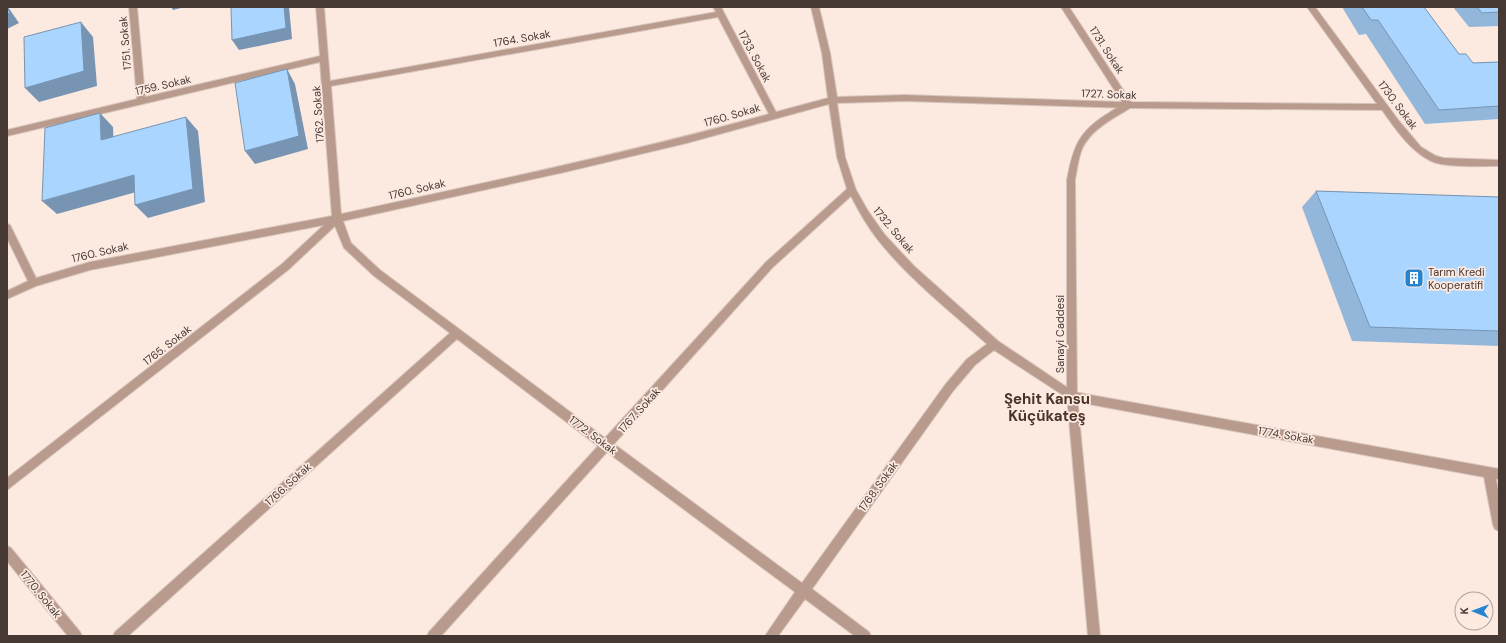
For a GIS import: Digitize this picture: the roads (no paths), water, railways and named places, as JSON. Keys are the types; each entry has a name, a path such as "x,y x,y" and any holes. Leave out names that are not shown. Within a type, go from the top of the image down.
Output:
{"street":[{"name":"1751. Sokak","path":"133,7 141,102"},
{"name":"1762. Sokak","path":"320,7 337,219"},
{"name":"1764. Sokak","path":"326,84 719,10 728,7"},
{"name":"1732. Sokak","path":"815,7 826,53 841,157 852,190 869,220 906,263 994,344 1072,396"},
{"name":"1731. Sokak","path":"1065,7 1129,106"},
{"name":"1730. Sokak","path":"1310,7 1410,140 1425,155 1444,161 1499,162"},
{"name":"1733. Sokak","path":"719,10 774,116"},
{"name":"1759. Sokak","path":"7,133 325,58"},
{"name":"1727. Sokak","path":"833,100 905,98 1129,106 1385,107"},
{"name":"1760. Sokak","path":"7,295 34,283 90,266 337,219 630,154 833,100"},
{"name":"Sanayi Caddesi","path":"1094,636 1075,442 1072,396 1071,180 1078,148 1092,130 1129,106"},
{"name":"1767. Sokak","path":"433,636 607,446 769,265 852,190"},
{"name":"1772. Sokak","path":"337,219 348,245 362,260 607,446 865,636"},
{"name":"1765. Sokak","path":"7,485 285,267 337,219"},
{"path":"7,228 34,283"},
{"name":"1766. Sokak","path":"119,636 457,333"},
{"name":"1768. Sokak","path":"771,636 956,378 971,362 994,344"},
{"name":"1774. Sokak","path":"1072,396 1494,473"},
{"path":"1494,473 1499,524"},
{"name":"1770. Sokak","path":"7,552 76,636"}],"place":[{"name":"Tarım Kredi Kooperatifi","path":"1414,278"}],"district":[{"name":"Şehit Kansu Küçükateş","path":"1047,408"}]}
